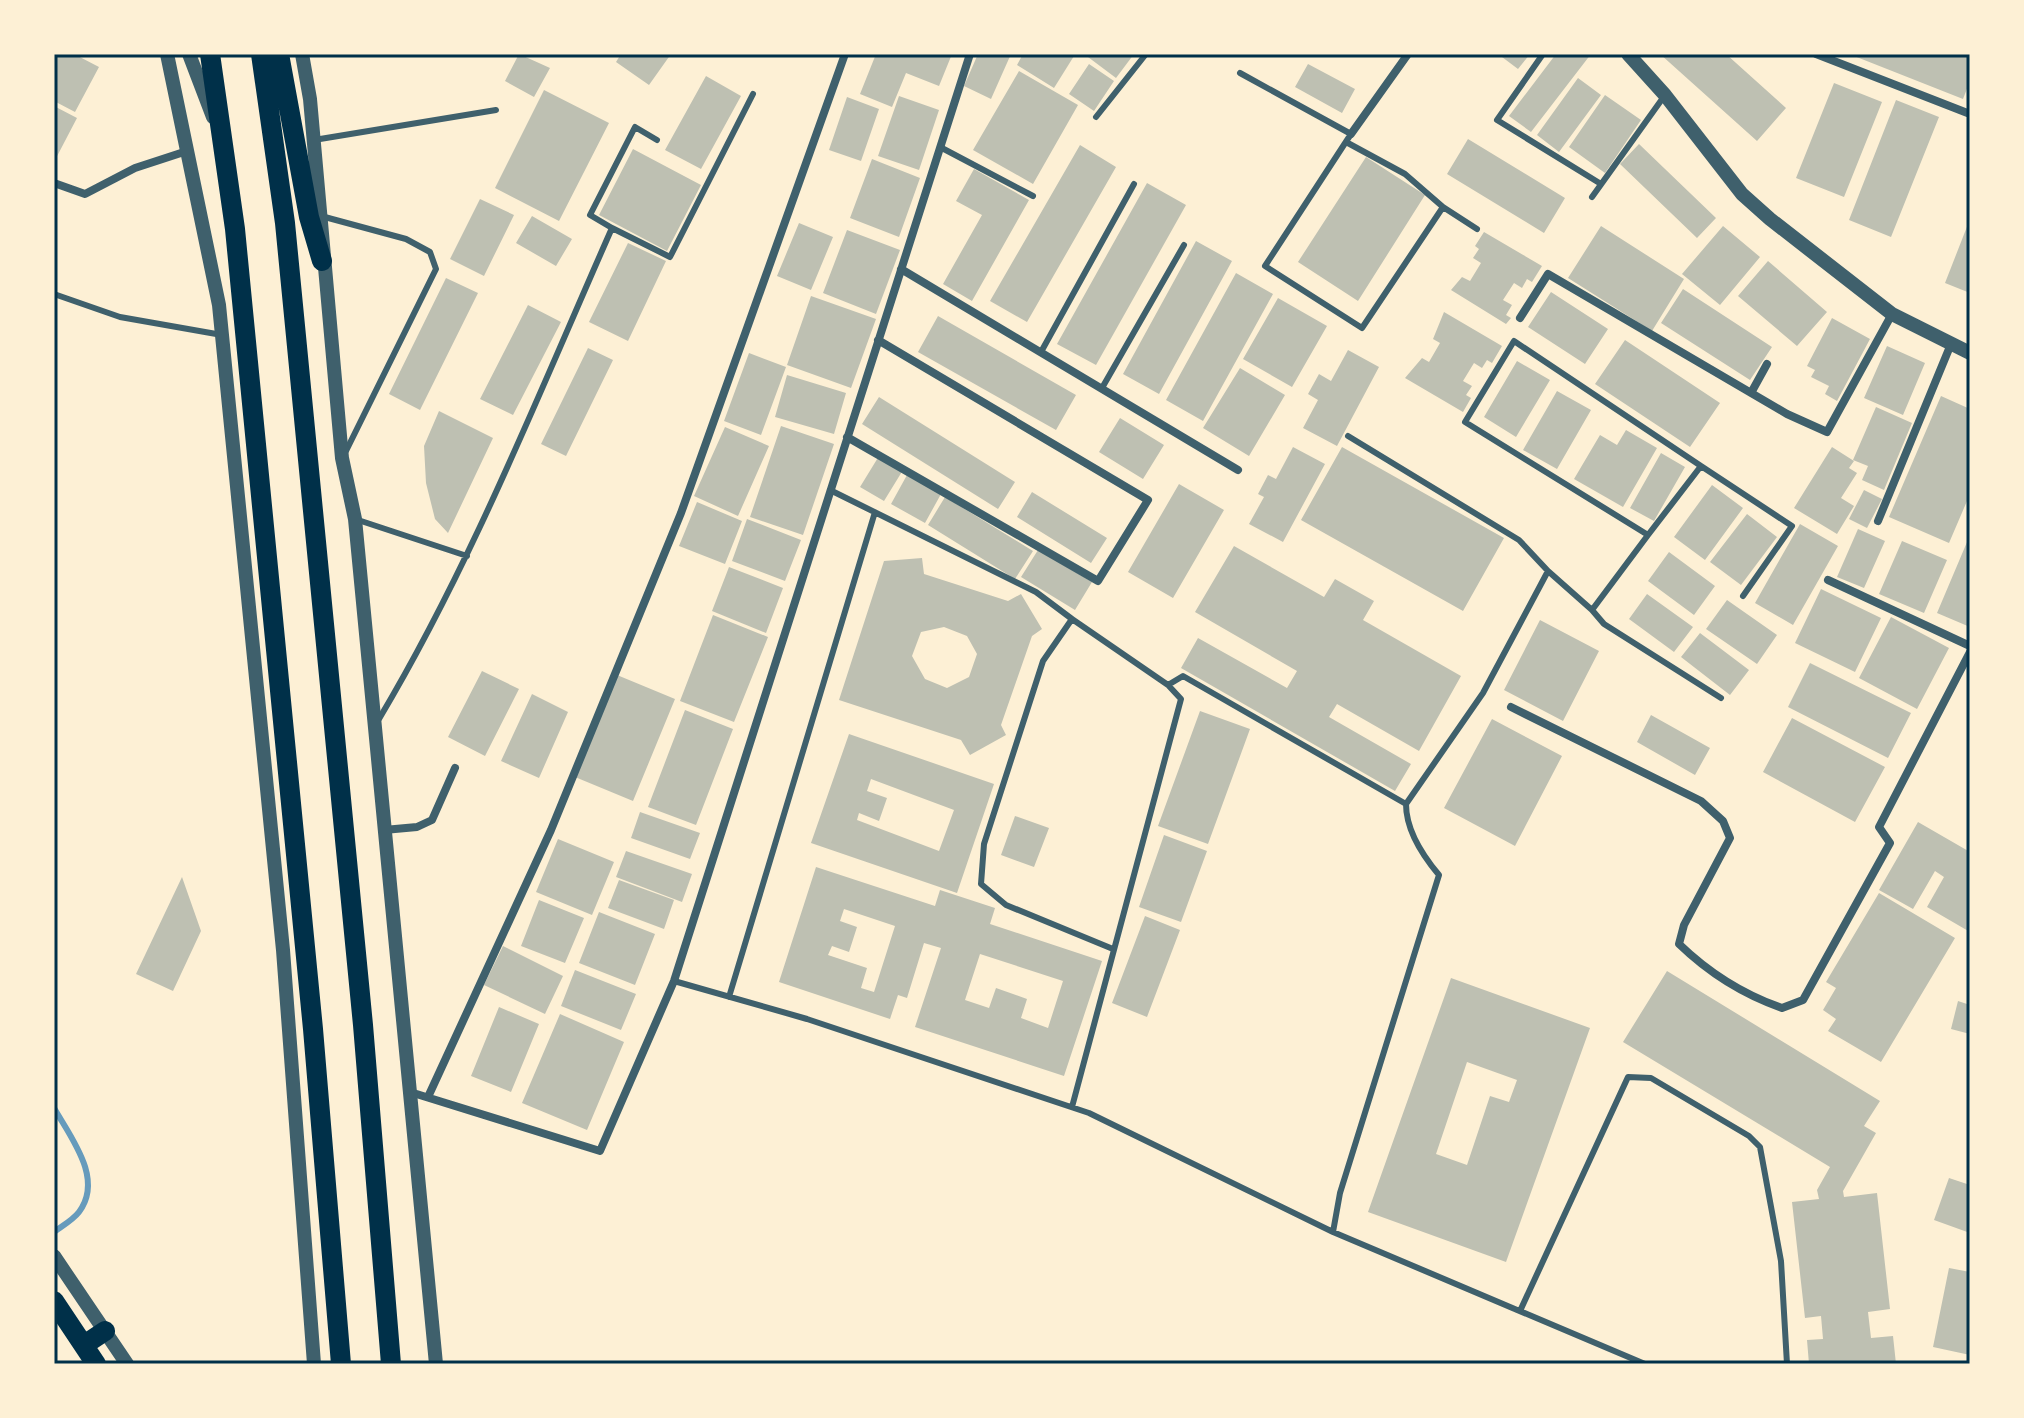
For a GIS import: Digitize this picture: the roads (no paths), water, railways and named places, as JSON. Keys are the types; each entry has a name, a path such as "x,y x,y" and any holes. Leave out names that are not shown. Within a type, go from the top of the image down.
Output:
{"highway":[{"path":"210,54 235,229 313,1029 341,1364"},
{"path":"261,54 285,223 363,1025 391,1364"},
{"path":"279,54 309,217 322,261"},
{"path":"54,1301 96,1364"},
{"path":"84,1345 105,1331"}],"street":[{"path":"167,54 222,335 283,950 314,1364"},
{"path":"189,54 223,143"},
{"path":"302,54 314,140 322,261 342,458 355,519 436,1364"},
{"path":"428,1097 551,830 681,513 845,54"},
{"path":"409,1092 600,1151 674,981 970,54"},
{"path":"1349,138 1408,54"},
{"path":"1628,54 1665,95 1742,194 1892,314 1970,353"},
{"path":"1816,54 1970,114"},
{"path":"54,183 85,194 135,168 187,151"},
{"path":"901,269 1238,470"},
{"path":"1520,318 1548,274 1751,393 1827,432 1892,314"},
{"path":"847,437 1098,581 1148,500 878,340"},
{"path":"1878,521 1951,344"},
{"path":"1751,393 1767,364"},
{"path":"1828,580 1970,646"},
{"path":"1511,707 1701,801 1723,821 1730,838 1684,925 1679,944 1738,990 1782,1008 1803,1000 1877,872 1890,843 1879,827 1970,652"},
{"path":"384,830 417,827 432,820 455,768"},
{"path":"55,1258 127,1364"}],"lane":[{"path":"1096,117 1146,54"},
{"path":"1543,54 1497,120 1601,184"},
{"path":"1240,73 1405,174 1443,207 1477,229"},
{"path":"657,140 635,127 590,215 670,257 753,94"},
{"path":"1592,197 1665,95"},
{"path":"314,140 496,110"},
{"path":"1349,138 1265,266 1362,328 1443,207"},
{"path":"940,147 1033,196"},
{"path":"1041,352 1134,184"},
{"path":"321,216 406,239 430,252 436,269 342,458"},
{"path":"375,725 428,637 467,556 612,228"},
{"path":"1102,388 1184,245"},
{"path":"54,294 120,317 222,335"},
{"path":"1648,535 1465,422 1514,341 1792,526 1743,596"},
{"path":"1348,436 1519,540 1604,624 1721,698"},
{"path":"1592,610 1701,466"},
{"path":"830,490 1036,592 1168,685 1181,699 1072,1107"},
{"path":"729,997 875,512"},
{"path":"355,519 467,556"},
{"path":"1333,1232 1344,1178 1439,875 1418,844 1406,817 1406,804 1483,693 1548,571"},
{"path":"1072,619 1043,661 984,844 981,884 1006,905 1113,949"},
{"path":"1168,685 1183,676 1406,804"},
{"path":"674,981 1072,1107 1333,1232 1645,1364"},
{"path":"1520,1311 1628,1077 1651,1078 1749,1136 1760,1147 1781,1261 1787,1364"}],"waterway":[{"path":"54,1108 76,1145 87,1173 88,1186 79,1212 54,1232"}]}
